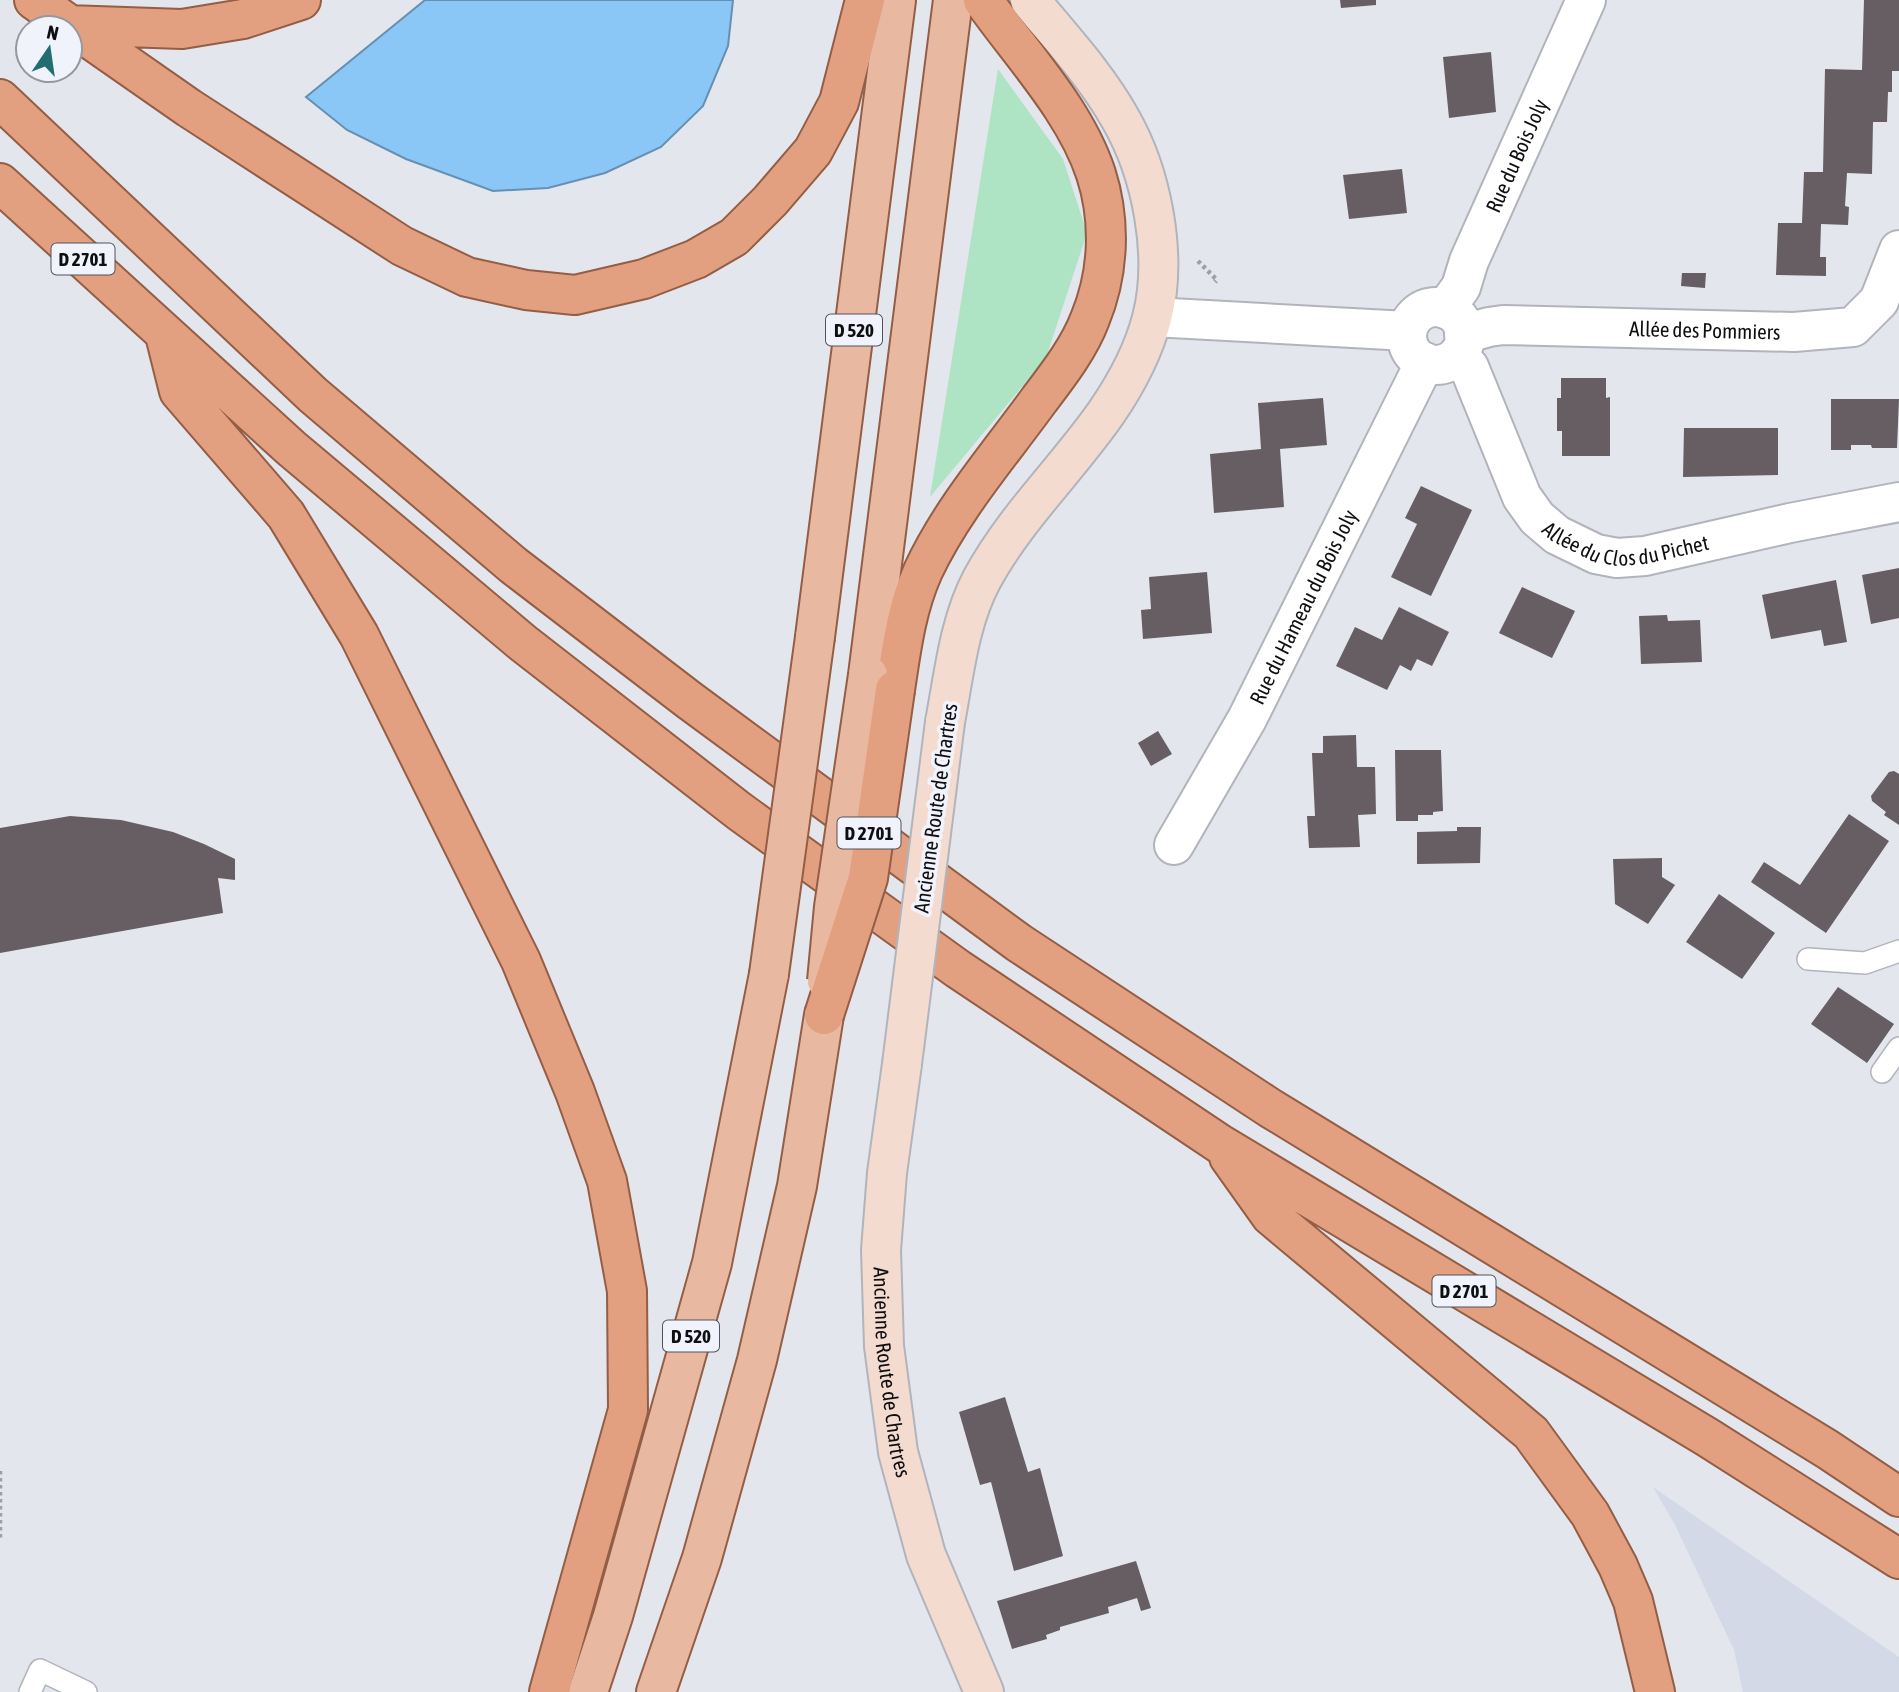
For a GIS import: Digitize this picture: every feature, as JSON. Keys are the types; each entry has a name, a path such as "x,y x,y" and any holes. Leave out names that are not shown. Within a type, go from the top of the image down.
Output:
{"highway":[{"path":"34,0 53,14"},
{"path":"84,26 182,29 243,19 301,0"},
{"path":"824,1015 868,878 881,682 904,628 923,572 956,514 1066,363 1090,321 1102,285 1106,249 1105,207 1095,171 1077,133 1056,99 984,0"},
{"path":"84,36 402,246 467,277 526,290 575,295 644,279 696,259 734,237 771,201 813,151 885,8"},
{"name":"D 2701","path":"0,99 313,395 513,565 689,700 953,895 1019,943 1270,1108 1816,1443 1899,1497"},
{"name":"D 2701","path":"0,183 292,448 523,643 739,811 958,969 1220,1144 1707,1437 1899,1559"},
{"path":"165,335 179,391 286,515 359,635 520,961 575,1092 607,1181 628,1291 628,1410 549,1692"},
{"path":"1220,1144 1271,1216 1531,1433 1590,1514 1618,1566 1633,1601 1655,1692"}],"main road":[{"name":"D 520","path":"881,682 942,79 953,0"},
{"name":"Ancienne Route de Chartres","path":"984,1692 926,1555 898,1452 884,1346 881,1250 887,1173 945,722 961,637 981,580 1007,538 1104,415 1128,379 1142,350 1153,317 1157,276 1156,228 1138,153 1120,117 1093,78 1030,0"},
{"name":"D 520","path":"588,1692 613,1616 712,1263 769,974 815,637 885,8"},
{"path":"656,1692 702,1558 757,1360 797,1186 824,1015"}],"street":[{"name":"Rue du Bois Joly","path":"1440,338 1469,261 1586,0"},
{"name":"Allée des Pommiers","path":"1440,338 1503,325 1794,332 1853,327 1879,301 1899,250"},
{"path":"1153,317 1440,338"},
{"name":"Allée du Clos du Pichet","path":"1440,338 1469,367 1522,497 1537,518 1557,535 1596,554 1617,558 1645,556 1790,523 1899,502"},
{"name":"Rue du Hameau du Bois Joly","path":"1174,845 1247,719 1440,338"}],"lane":[{"path":"1808,959 1865,962 1899,951"},
{"path":"1882,1072 1899,1048"},
{"path":"30,1692 40,1670 86,1692"}],"path":[{"path":"0,1471 0,1541"}],"shaded area":[{"path":"1653,1487 1899,1657 1899,1692 1743,1692 1734,1650 1675,1525"}],"green space":[{"path":"998,69 1063,159 1087,233 1046,358 930,497"}],"water":[{"path":"425,0 733,0 728,46 703,106 661,147 605,173 548,188 493,191 406,159 347,130 306,97"}],"building":[{"path":"1340,0 1376,0 1376,5 1341,8"},
{"path":"1864,0 1899,0 1899,71 1892,71 1887,122 1873,122 1872,174 1847,173 1845,206 1849,207 1848,225 1821,224 1820,257 1826,257 1826,276 1776,275 1778,223 1802,223 1804,172 1823,172 1825,69 1862,70"},
{"path":"1491,52 1496,112 1449,118 1443,57"},
{"path":"1402,169 1407,213 1349,219 1343,175"},
{"path":"1682,273 1706,273 1705,288 1681,286"},
{"path":"1561,378 1606,378 1606,398 1610,397 1610,456 1562,456 1562,431 1557,431 1557,398 1561,398"},
{"path":"1323,398 1327,445 1280,449 1284,507 1214,513 1210,454 1261,449 1258,403"},
{"path":"1831,399 1899,399 1897,448 1851,445 1851,450 1831,450"},
{"path":"1684,428 1778,428 1778,475 1683,477"},
{"path":"1421,486 1472,510 1431,596 1391,577 1417,524 1405,518"},
{"path":"1899,568 1899,618 1871,624 1862,575"},
{"path":"1207,572 1212,633 1143,639 1141,610 1151,609 1149,577"},
{"path":"1836,580 1847,642 1824,646 1821,630 1771,639 1762,595"},
{"path":"1522,587 1575,611 1552,658 1499,633"},
{"path":"1399,607 1449,632 1432,666 1417,659 1411,671 1400,665 1387,690 1336,666 1355,627 1382,640"},
{"path":"1667,615 1668,621 1700,620 1702,662 1641,664 1639,616"},
{"path":"1158,731 1172,754 1151,766 1138,743"},
{"path":"1356,735 1357,767 1375,767 1376,814 1358,815 1360,847 1309,848 1307,816 1315,816 1312,753 1323,753 1323,736"},
{"path":"1395,750 1441,750 1443,811 1433,812 1433,815 1418,815 1418,821 1396,821"},
{"path":"1889,772 1899,774 1899,825 1884,815 1886,812 1872,801 1871,796"},
{"path":"1849,814 1889,841 1826,933 1751,882 1764,862 1800,885"},
{"path":"70,816 121,820 173,832 235,859 235,880 218,878 223,913 0,953 0,828"},
{"path":"1457,827 1481,827 1480,863 1417,864 1417,832 1457,831"},
{"path":"1662,858 1662,877 1675,885 1648,924 1615,904 1613,859"},
{"path":"1719,894 1775,933 1742,979 1686,942"},
{"path":"1838,987 1894,1024 1867,1063 1811,1024"},
{"path":"1005,1397 1028,1472 1040,1468 1063,1556 1014,1571 991,1482 980,1485 959,1412"},
{"path":"1136,1561 1151,1608 1141,1611 1137,1598 1108,1607 1109,1613 1060,1627 1060,1630 1046,1635 1047,1639 1012,1649 997,1601"}]}
